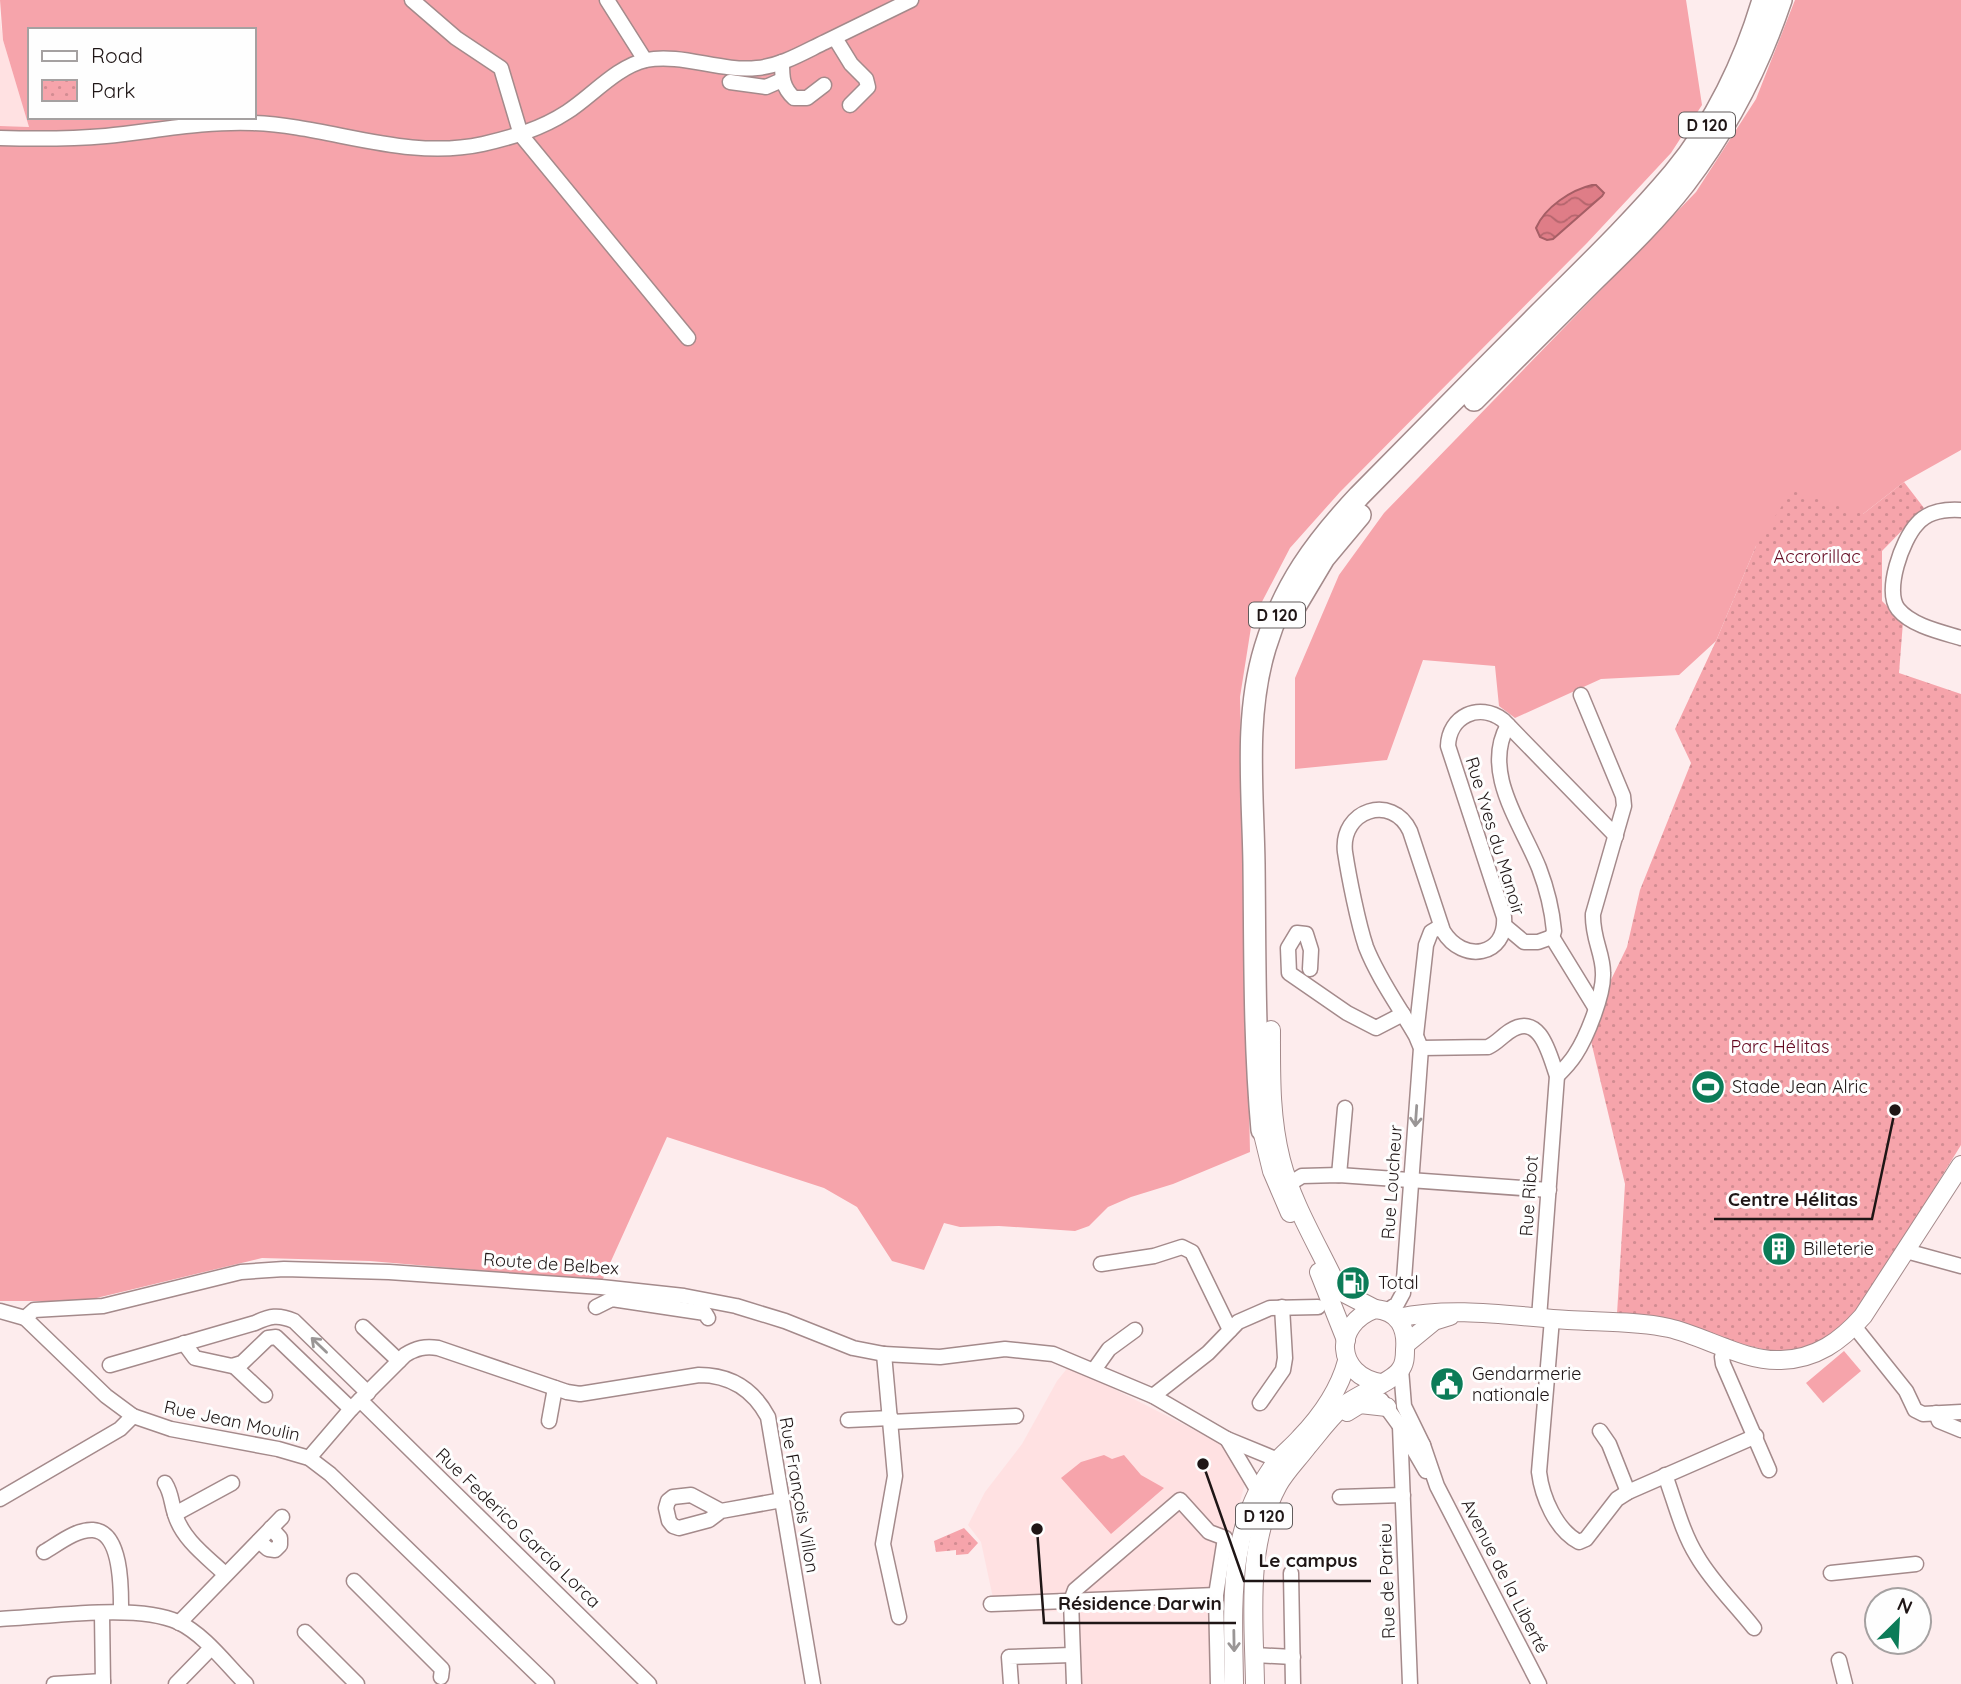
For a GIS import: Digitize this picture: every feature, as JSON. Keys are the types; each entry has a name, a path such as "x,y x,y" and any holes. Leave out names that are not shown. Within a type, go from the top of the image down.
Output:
{"highway":[{"name":"D 120","path":"1262,1130 1257,1030 1252,737 1258,674 1285,594 1301,566 1332,524 1621,231 1675,172 1700,136 1729,85 1746,50 1763,0"},
{"name":"D 120","path":"1271,1030 1266,737 1268,708 1279,650 1299,600 1324,558 1366,508 1637,237 1685,183 1719,133 1742,92 1770,32 1781,0"}],"main road":[{"name":"D 120","path":"1271,1030 1273,1116 1289,1184 1342,1293 1387,1313"},
{"name":"D 120","path":"1262,1130 1279,1191 1321,1276 1346,1340"},
{"path":"1387,1313 1405,1332 1405,1361 1401,1370 1372,1383 1347,1361 1346,1340 1353,1323 1367,1312 1463,1311 1666,1327 1778,1361 1798,1358 1826,1348 1854,1326 1961,1165"},
{"path":"1406,1344 1434,1321 1463,1311"},
{"name":"D 120","path":"1222,1683 1237,1553 1250,1511 1258,1491 1278,1460 1303,1436 1336,1392 1347,1361"},
{"name":"D 120","path":"1255,1684 1254,1558 1263,1519 1279,1483 1326,1425 1372,1383"},
{"path":"1326,1425 1360,1404 1387,1407"}],"street":[{"path":"412,0 456,38 501,68 521,135 688,338"},
{"path":"607,0 645,61"},
{"path":"0,138 80,138 211,123 254,123 301,128 388,145 430,150 480,145 521,135 567,112 620,73 645,61 671,59 736,69 760,68 782,62 911,0"},
{"path":"835,38 850,64 866,79 868,87 850,105"},
{"path":"782,62 782,80 794,98 807,98 824,85"},
{"path":"730,82 765,87 782,80"},
{"path":"1961,510 1948,509 1932,513 1917,523 1907,538 1892,584 1892,597 1906,617 1961,638"},
{"path":"1419,1042 1488,1047 1512,1030 1525,1027 1539,1033 1545,1040 1557,1076 1582,1043 1595,1007 1603,972 1592,928 1592,914 1622,814 1623,796 1581,695"},
{"name":"Rue Yves du Manoir","path":"1419,1042 1373,960 1363,934 1345,850 1347,831 1359,816 1376,809 1385,810 1407,824 1448,941 1455,947 1472,953 1488,949 1505,926 1448,746 1454,724 1465,714 1496,714 1616,835"},
{"path":"1508,725 1500,742 1502,777 1512,811 1547,891 1554,931 1552,937 1595,1007"},
{"name":"Rue Loucheur","path":"1387,1313 1403,1293 1426,945 1431,932 1441,926"},
{"path":"1505,926 1524,942 1538,942 1552,937"},
{"path":"1310,970 1311,950 1306,934 1297,933 1288,948 1289,973 1347,1013 1376,1028 1403,1014"},
{"name":"Rue Ribot","path":"1557,1076 1549,1190 1539,1472 1541,1488 1548,1506 1569,1537 1578,1542 1586,1539 1617,1499 1628,1492"},
{"path":"1339,1175 1345,1108"},
{"path":"1289,1184 1302,1176 1339,1175 1549,1190"},
{"path":"1101,1264 1188,1248 1230,1330"},
{"path":"1906,1251 1961,1266"},
{"name":"Route de Belbex","path":"25,1318 34,1310 103,1306 241,1272 284,1269 389,1272 601,1287 683,1303 736,1306 785,1321 853,1348 884,1354 940,1357 1005,1349 1053,1354 1153,1396 1227,1439 1278,1460"},
{"path":"596,1307 612,1299 683,1303 705,1313 708,1318"},
{"path":"1260,1403 1283,1370 1285,1358 1282,1307"},
{"path":"1153,1396 1208,1353 1238,1322 1255,1313 1282,1307 1318,1307"},
{"path":"1,1309 25,1318"},
{"path":"110,1365 255,1323 270,1316 281,1316 294,1321 360,1401"},
{"name":"Rue Jean Moulin","path":"25,1318 106,1396 133,1416 171,1429 278,1449 309,1458 330,1474 547,1684"},
{"path":"1854,1326 1906,1391 1915,1410 1923,1414 1961,1412"},
{"path":"363,1327 399,1361"},
{"path":"1094,1370 1109,1349 1135,1330"},
{"path":"234,1366 242,1363 268,1338 276,1337 360,1401"},
{"path":"184,1343 195,1357 234,1366 265,1395"},
{"name":"Rue François Villon","path":"309,1458 399,1361 414,1349 426,1346 580,1394 699,1375 712,1375 737,1383 762,1405 768,1417 813,1684"},
{"path":"1725,1346 1723,1364 1769,1470"},
{"path":"884,1354 895,1476 883,1544 899,1617"},
{"name":"Avenue de la Liberté","path":"1401,1370 1404,1406 1431,1481 1437,1486 1539,1684"},
{"name":"Avenue de la Liberté","path":"1372,1383 1420,1451"},
{"path":"549,1420 555,1388"},
{"name":"Rue Federico Garcia Lorca","path":"360,1401 649,1684"},
{"path":"1936,1413 1939,1421 1961,1430"},
{"path":"0,1499 120,1429 133,1416"},
{"path":"848,1420 1016,1416"},
{"name":"Rue de Parieu","path":"1400,1426 1410,1684"},
{"path":"1600,1431 1609,1444 1628,1492 1756,1436"},
{"name":"Route de Belbex","path":"1227,1439 1258,1491"},
{"path":"1403,1476 1420,1451"},
{"path":"1665,1475 1690,1544 1698,1558 1754,1628"},
{"path":"165,1483 172,1494 175,1514 187,1537 225,1574"},
{"path":"175,1514 232,1483"},
{"path":"1339,1497 1404,1495"},
{"path":"721,1510 782,1500"},
{"path":"1074,1684 1071,1601 1075,1590 1180,1500 1209,1532 1226,1538"},
{"path":"1222,1683 1216,1595 1226,1538 1250,1511"},
{"path":"179,1623 276,1523"},
{"path":"44,1552 83,1532 93,1530 105,1536 119,1566 121,1612"},
{"path":"1831,1573 1916,1564"},
{"path":"1291,1573 1293,1684"},
{"path":"354,1581 442,1669 441,1682"},
{"path":"990,1604 1216,1595"},
{"path":"0,1619 142,1613 179,1623 211,1648 246,1684"},
{"path":"54,1684 103,1682 102,1614"},
{"path":"305,1632 357,1684"},
{"path":"176,1684 211,1648"},
{"path":"1011,1684 1009,1657 1072,1655"},
{"path":"1255,1655 1293,1657"},
{"path":"1839,1660 1845,1684"}],"shaded area":[{"path":"0,18 3,40 29,127 0,126"},
{"path":"1069,1366 1224,1445 1245,1483 1221,1574 1223,1684 1074,1684 1077,1611 996,1612 981,1542 968,1525 985,1492 1022,1444 1057,1381"}],"green space":[{"path":"0,0 1686,0 1702,105 1671,153 1587,243 1340,492 1290,548 1252,621 1240,697 1250,1152 1108,1207 1089,1226 1075,1231 999,1226 960,1227 944,1223 924,1270 892,1261 857,1207 824,1188 667,1137 602,1281 370,1261 262,1258 84,1301 0,1301 0,126 29,127 3,40"},
{"path":"1795,0 1961,0 1961,450 1904,482 1863,514 1756,546 1716,641 1679,675 1601,679 1515,718 1499,706 1495,666 1423,660 1387,760 1295,769 1295,678 1339,575 1384,513 1696,192 1756,99"},
{"name":"Parc Hélitas","path":"1904,482 1924,508 1882,551 1882,601 1903,622 1899,673 1961,694 1961,1145 1864,1303 1839,1332 1811,1347 1775,1352 1617,1314 1625,1184 1590,1037 1607,988 1627,947 1640,890 1691,763 1675,729 1756,546 1792,490 1863,514"},
{"path":"1844,1351 1861,1371 1823,1403 1806,1383"},
{"path":"1104,1455 1112,1459 1124,1455 1141,1475 1164,1488 1111,1534 1061,1478 1081,1462"},
{"path":"964,1528 978,1543 968,1554 956,1555 956,1550 936,1552 934,1541"}],"water":[{"path":"1596,185 1604,193 1602,196 1553,239 1540,237 1536,228 1552,206 1567,195"}],"place":[{"name":"Stade Jean Alric","path":"1708,1087"},
{"name":"Centre Hélitas","path":"1895,1110"},
{"name":"Billeterie","path":"1779,1249"},
{"name":"Total","path":"1353,1283"},
{"name":"Gendarmerie nationale","path":"1447,1384"},
{"name":"Le campus","path":"1203,1464"},
{"name":"Résidence Darwin","path":"1037,1529"}],"park label":[{"name":"Accrorillac","path":"1817,557"}]}
